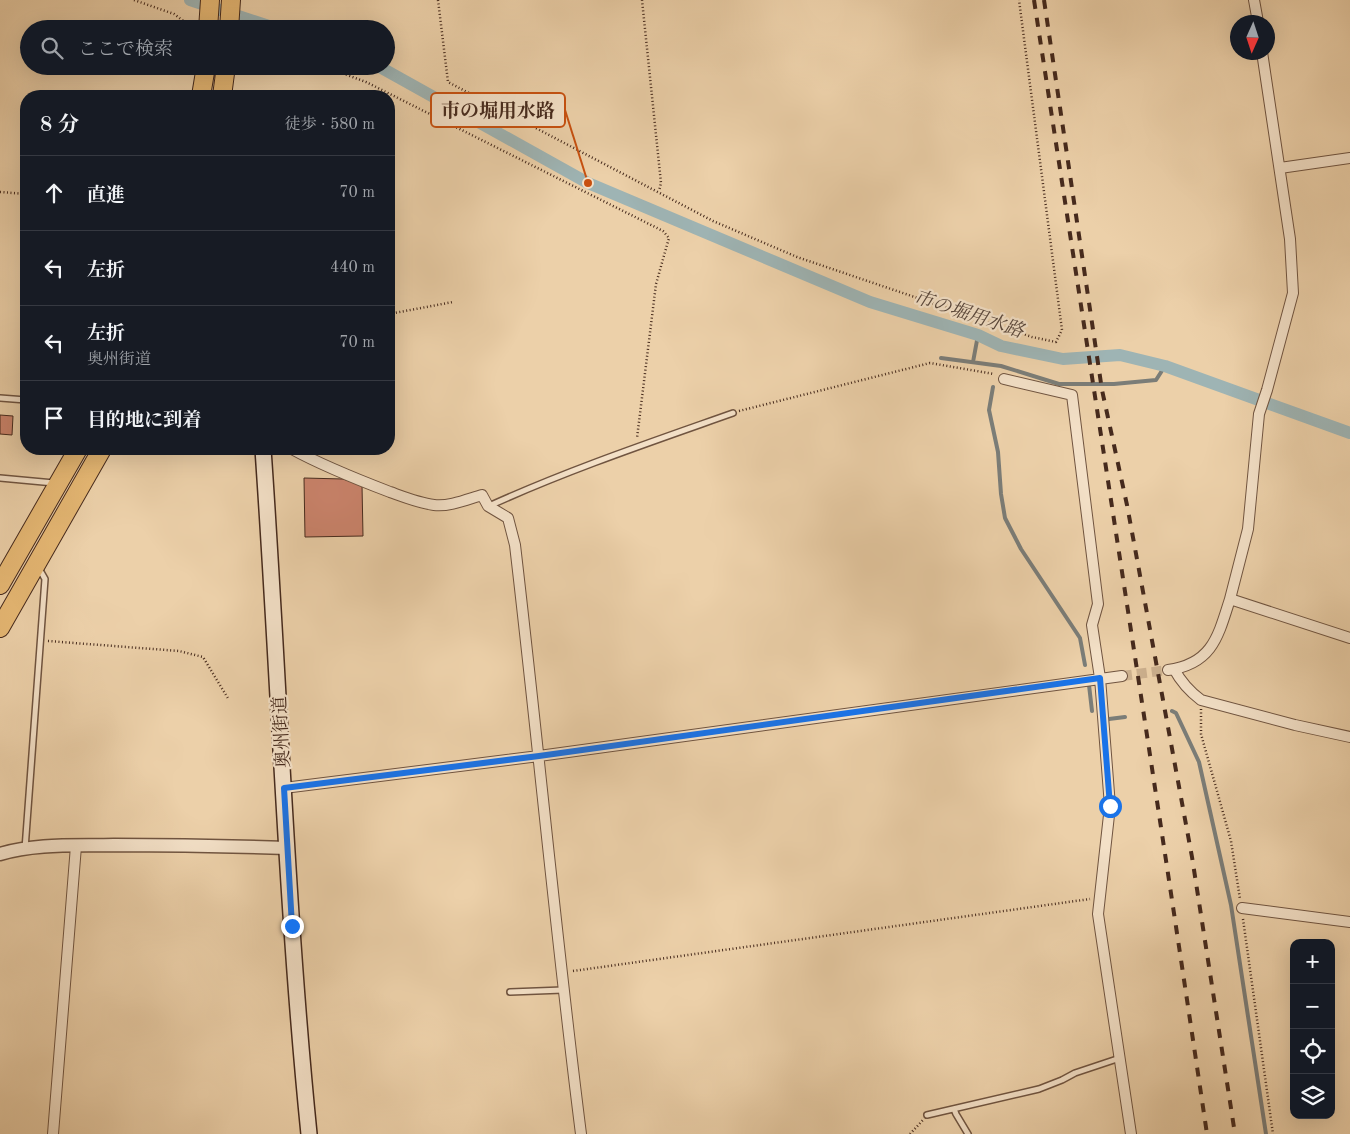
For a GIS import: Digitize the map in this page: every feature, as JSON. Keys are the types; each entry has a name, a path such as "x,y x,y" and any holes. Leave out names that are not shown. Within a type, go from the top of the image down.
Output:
{"highway":[{"path":"209,20 210,0"},
{"path":"230,20 231,0"},
{"path":"202,90 204,75"},
{"path":"223,90 225,75"},
{"path":"227,75 229,90"},
{"path":"0,585 75,455"},
{"path":"0,628 99,455"}],"main road":[{"name":"奥州街道","path":"262,455 275,623 296,989 309,1134"}],"street":[{"path":"1254,0 1257,15"},
{"path":"1263,60 1290,239 1293,293 1259,414 1248,529 1221,630 1215,641 1196,662 1171,670 1188,690 1200,700 1350,737"},
{"path":"1280,168 1350,158"},
{"path":"1004,379 1072,395 1098,604 1092,625 1100,678 1110,806 1098,914 1131,1134"},
{"path":"302,455 318,464 406,497 434,505 444,505 482,495 488,506 508,518 515,545 561,973 581,1134"},
{"path":"1230,599 1350,638"},
{"path":"284,788 539,756 1122,676"},
{"path":"0,854 25,849 76,846 194,845 287,848"},
{"path":"53,1134 76,846"},
{"path":"1242,908 1350,922"}],"lane":[{"path":"0,398 20,400"},
{"path":"488,506 531,487 639,446 733,413"},
{"path":"0,478 53,482 57,486"},
{"path":"25,849 45,579 42,572 35,566"},
{"path":"510,992 563,990"},
{"path":"927,1115 1039,1089 1075,1073 1120,1058"},
{"path":"954,1109 968,1134"}],"path":[{"path":"134,0 174,14 182,20"},
{"path":"438,0 448,82 714,221 797,257 1032,337 1056,342 1062,330 1019,0"},
{"path":"642,0 661,182 659,192"},
{"path":"347,75 383,90"},
{"path":"395,96 663,231 670,238 656,284 636,437 639,446"},
{"path":"0,192 20,194"},
{"path":"395,313 453,302"},
{"path":"733,413 930,363 1000,376 1004,379"},
{"path":"41,641 179,651 203,657 229,700"},
{"path":"561,973 1099,898"},
{"path":"910,1134 927,1115"}],"building":[{"path":"0,415 13,416 12,435 0,434"},
{"path":"304,478 343,479 362,485 363,536 305,537"}],"waterway":[{"name":"市の堀用水路","path":"190,0 251,20"},
{"name":"市の堀用水路","path":"394,75 588,183 870,302 978,335 1001,346 1063,359 1120,355 1165,366 1350,433"},
{"path":"973,362 978,335"},
{"path":"941,358 1001,366 1059,384 1114,384 1156,380 1165,366"},
{"path":"993,387 989,410 998,452 1005,518 1021,549 1080,638 1085,665"},
{"path":"1089,685 1092,711"},
{"path":"1172,711 1176,713 1199,762 1231,905 1266,1134"},
{"path":"1109,719 1125,717"}],"tunnel":[{"path":"1122,676 1168,670"}],"railway":[{"path":"1034,0 1207,1134"},
{"path":"1044,0 1102,390 1127,505 1192,857 1235,1134"}],"place":[{"name":"市の堀用水路","path":"588,183"}],"route":[{"path":"292,926 284,788 539,756 1100,678 1110,806"}]}
